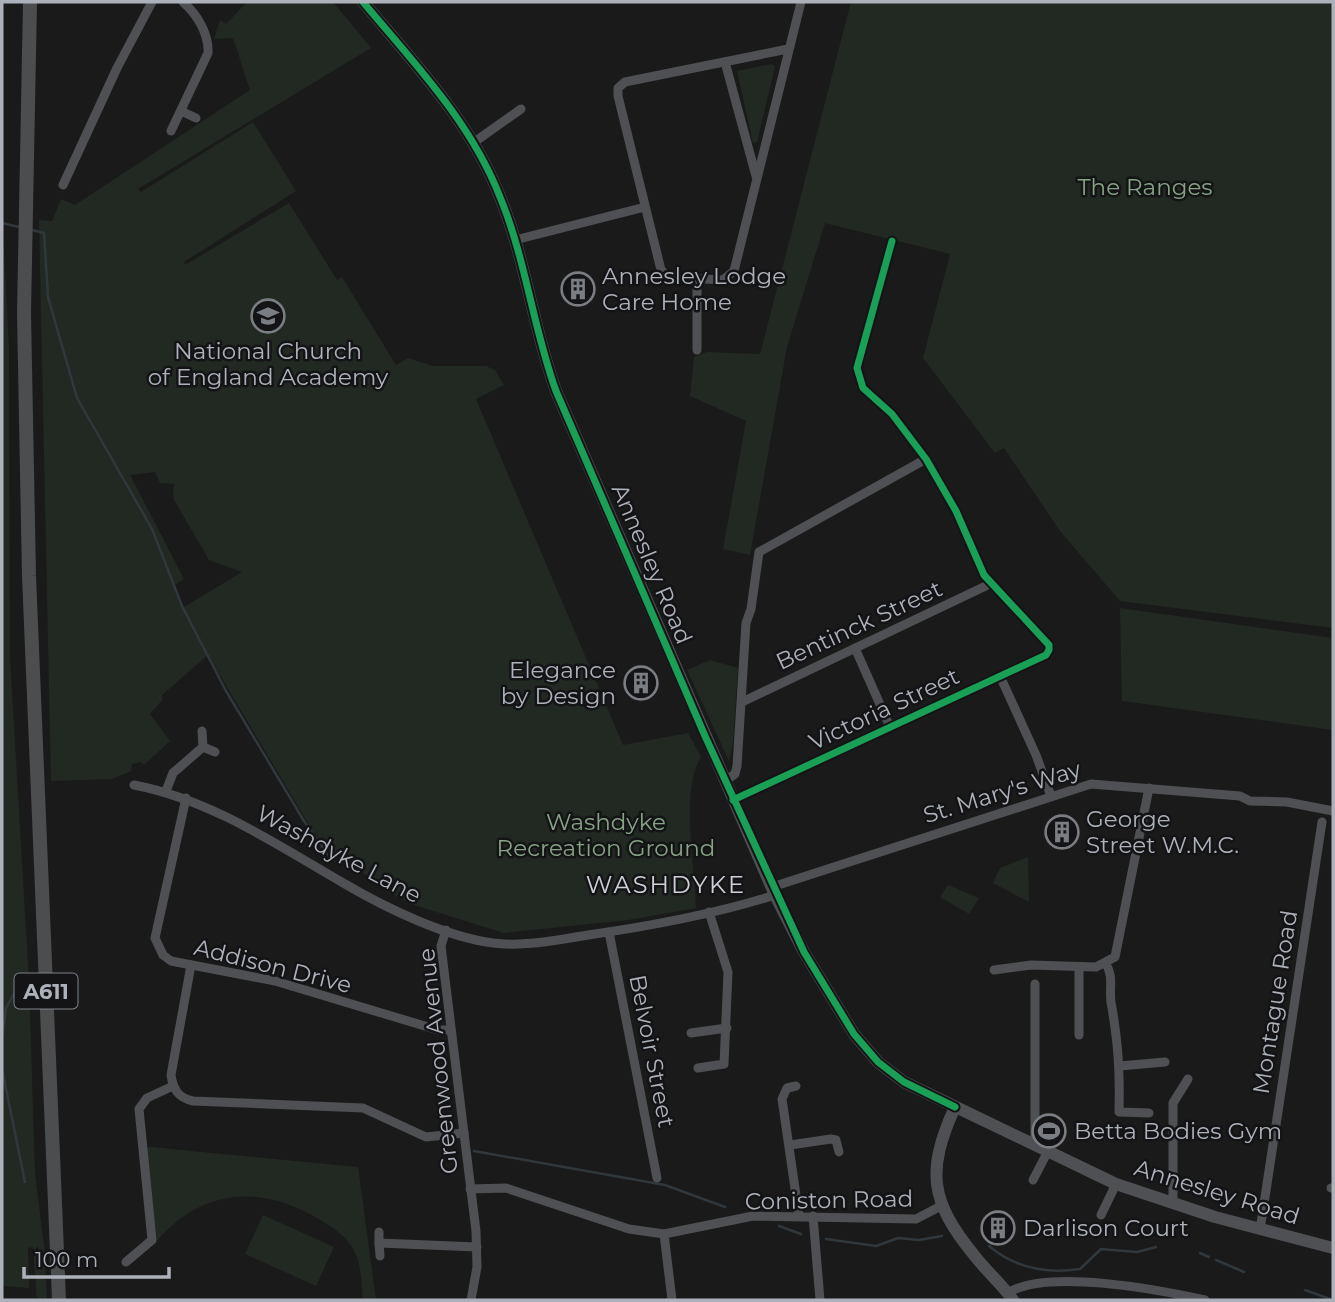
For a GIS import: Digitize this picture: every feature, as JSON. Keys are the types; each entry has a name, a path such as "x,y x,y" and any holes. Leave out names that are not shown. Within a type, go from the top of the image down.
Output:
{"main road":[{"name":"A611","path":"30,2 24,299 29,576 59,1300"}],"street":[{"path":"63,185 133,36 152,2"},
{"path":"171,131 205,62 208,47 195,13 183,2"},
{"name":"Annesley Road","path":"363,2 421,70 473,143 496,186 515,240 544,358 556,391 774,891 814,969 867,1051 904,1082 1116,1184 1260,1230 1333,1248"},
{"path":"788,49 625,82 618,88 663,273 672,278 723,279 734,271 801,2"},
{"path":"726,62 757,178"},
{"path":"473,143 521,109"},
{"path":"181,111 196,118"},
{"path":"515,240 645,207"},
{"path":"892,241 857,376 863,388 892,414 926,458 956,512 984,575 992,583"},
{"path":"697,279 697,350"},
{"path":"725,781 735,774 737,766 746,623 751,609 759,552 926,458"},
{"name":"Bentinck Street","path":"741,702 992,583"},
{"name":"Victoria Street","path":"733,800 1000,676 1049,650 1049,645 992,583"},
{"path":"855,648 890,727"},
{"path":"1000,676 1037,755 1051,796"},
{"path":"202,731 203,747"},
{"path":"203,747 215,752"},
{"path":"166,791 173,772 203,747"},
{"name":"St. Mary's Way","path":"774,891 1091,784 1242,796 1250,801 1287,802 1333,811"},
{"name":"Washdyke Lane","path":"134,785 166,791 217,811 384,905 446,930 491,943 513,944 610,932 709,912 774,891"},
{"path":"994,970 1031,965 1079,969 1107,964 1115,957 1149,788"},
{"name":"Addison Drive","path":"186,798 155,938 163,955 171,961 275,981 438,1030 452,1030"},
{"name":"Montague Road","path":"1260,1230 1322,822"},
{"path":"698,1068 724,1064 727,1028 728,972 709,912"},
{"name":"Greenwood Avenue","path":"446,930 441,946 477,1247 471,1300"},
{"name":"Belvoir Street","path":"610,932 656,1178"},
{"path":"1107,964 1111,972 1111,998 1121,1066 1119,1112 1149,1113"},
{"path":"191,965 172,1068 173,1086 182,1097 192,1101 363,1108 426,1137 464,1133"},
{"path":"1079,969 1079,1035"},
{"path":"1035,984 1035,1145"},
{"path":"691,1033 727,1028"},
{"path":"1121,1066 1165,1062"},
{"path":"1173,1204 1173,1103 1188,1079"},
{"path":"126,1262 149,1244 152,1235 139,1109 147,1098 173,1086"},
{"path":"796,1086 787,1088 782,1099 799,1216"},
{"path":"955,1107 941,1140 935,1189 941,1206 974,1256 1011,1297 1027,1285 1102,1283 1205,1300"},
{"path":"790,1145 831,1139 836,1140 839,1152"},
{"path":"1033,1180 1048,1151"},
{"path":"1101,1215 1116,1184"},
{"name":"Coniston Road","path":"470,1189 506,1188 629,1229 664,1234 753,1216 916,1219 941,1206"},
{"path":"813,1216 820,1300"},
{"path":"379,1232 380,1256"},
{"path":"664,1234 672,1300"},
{"path":"379,1243 477,1247"}],"green space":[{"name":"Washdyke Recreation Ground","path":"247,2 333,2 371,48 138,189 141,192 253,122 296,191 184,262 185,265 289,203 337,280 342,277 396,365 408,358 433,366 486,366 495,370 504,385 476,399 623,745 688,733 701,757 691,788 690,808 696,908 628,920 504,933 414,905 386,891 352,864 347,868 312,830 208,655 162,695 163,699 150,714 170,741 144,765 141,762 132,764 131,771 112,779 51,781 39,220 52,221 61,199 75,205 250,90 233,38 214,39 220,20 226,24","holes":["155,472 160,483 174,484 173,498 209,560 242,572 184,607 173,586 184,579 130,475"]},
{"name":"The Ranges","path":"851,2 1333,2 1333,628 1120,601 1060,531 1004,448 995,453 923,358 950,254 825,223 787,347 750,555 723,549 746,421 690,396 694,357 707,352 760,354"},
{"path":"772,64 775,67 757,142 753,143 737,71"},
{"path":"2,214 9,348 10,657 29,982 35,1173 47,1300 37,1300 33,1247 28,1248 29,1288 2,1286"},
{"path":"1120,608 1333,638 1333,730 1122,701"},
{"path":"710,660 738,668 733,743 729,761 687,670"},
{"path":"1028,857 1029,902 993,883 1000,868"},
{"path":"948,885 979,898 969,914 940,897"},
{"path":"145,1148 358,1167 376,1300 363,1300 357,1258 345,1238 298,1208 276,1201 234,1197 213,1202 193,1210 157,1241"},
{"path":"263,1215 334,1247 316,1286 245,1254"}],"waterway":[{"path":"2,223 19,227"},
{"path":"32,230 44,233 48,297 77,398 152,529 182,606 226,691 304,821 332,860"},
{"path":"2,1038 6,1008 18,987"},
{"path":"2,1069 25,1182"},
{"path":"474,1151 665,1185 725,1207"},
{"path":"779,1226 801,1234"},
{"path":"826,1239 876,1246 898,1238 919,1240 942,1236"},
{"path":"989,1246 1009,1260 1031,1268 1055,1271 1080,1269 1101,1249 1137,1252 1156,1247"},
{"path":"1200,1253 1209,1257"},
{"path":"1216,1260 1244,1272"},
{"path":"1305,1290 1333,1300"}],"cycle path":[{"path":"363,2 440,94 474,143 488,170 509,221 556,391 705,736 804,952 854,1034 878,1062 904,1082 955,1107"},
{"path":"733,800 1046,655 1049,650 1049,645 984,575 956,511 926,459 892,414 863,388 857,368 892,241"}],"place":[{"name":"Annesley Lodge Care Home","path":"578,289"},
{"name":"National Church of England Academy","path":"268,316"},
{"name":"Elegance by Design","path":"641,683"},
{"name":"George Street W.M.C.","path":"1062,832"},
{"name":"Betta Bodies Gym","path":"1049,1131"},
{"name":"Darlison Court","path":"998,1228"}],"district":[{"name":"WASHDYKE","path":"666,884"}]}
